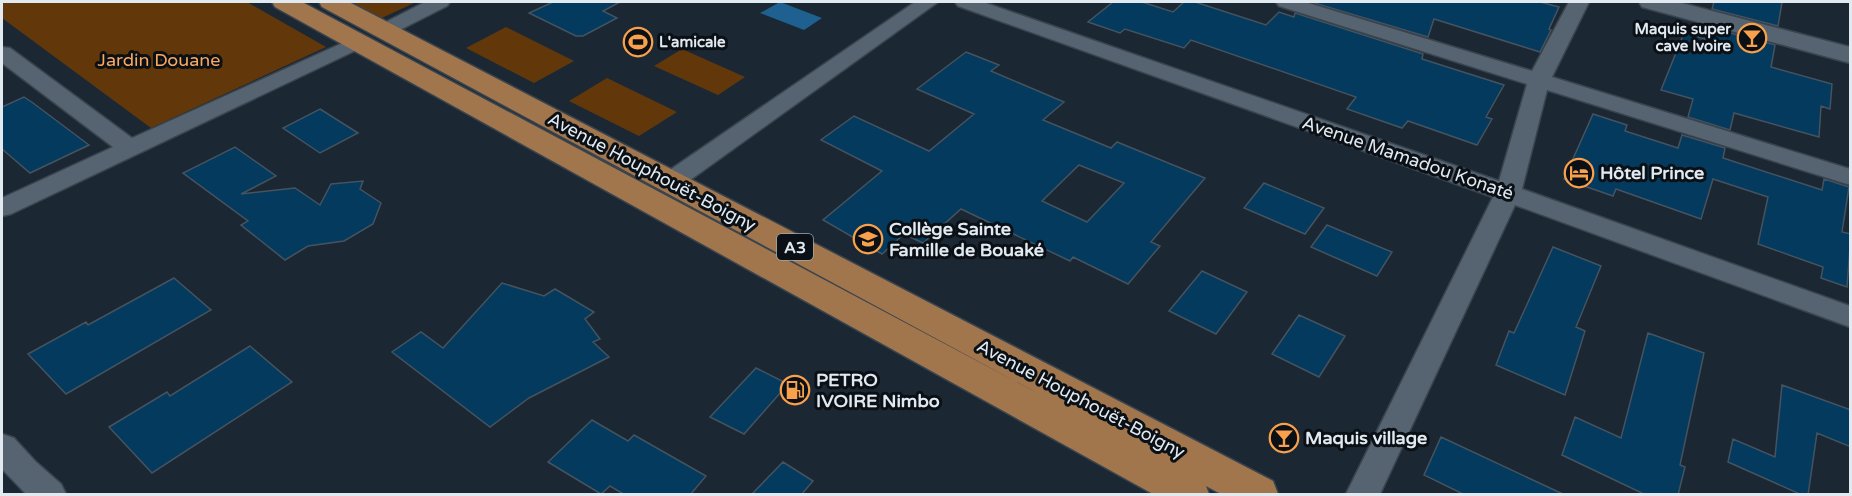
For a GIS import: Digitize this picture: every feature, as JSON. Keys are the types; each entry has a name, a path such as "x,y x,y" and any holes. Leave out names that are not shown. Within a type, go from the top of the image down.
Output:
{"highway":[{"name":"Avenue Houphouët-Boigny","path":"284,2 371,37 670,182 888,295 1258,495"},
{"name":"Avenue Houphouët-Boigny","path":"331,2 371,37 1189,495"}],"street":[{"path":"2,208 371,37 440,2"},
{"path":"670,182 928,2"},
{"name":"Avenue Mamadou Konaté","path":"965,2 1508,193 1851,317"},
{"path":"1286,2 1851,177"},
{"path":"1363,495 1508,193 1539,80 1579,2"},
{"path":"1651,2 1851,55"},
{"path":"2,53 130,148"},
{"path":"2,447 49,495"}],"green space":[{"name":"Jardin Douane","path":"2,2 247,2 326,47 151,128 2,18"},
{"path":"327,2 416,2 369,24"},
{"path":"506,27 574,61 534,83 466,48"},
{"path":"682,49 745,77 718,95 654,66"},
{"path":"607,78 677,112 639,136 569,101"}],"water":[{"path":"780,2 822,18 804,30 760,13"}],"building":[{"path":"553,2 620,2 603,11 617,18 583,36 576,36 529,13"},
{"path":"1113,2 1142,2 1173,12 1184,2 1195,2 1266,25 1279,12 1294,17 1295,13 1423,54 1422,59 1504,85 1486,117 1492,119 1477,145 1408,121 1402,128 1347,109 1356,97 1191,40 1184,48 1125,29 1120,33 1088,22"},
{"path":"1311,2 1540,2 1559,7 1540,52 1434,19 1428,37"},
{"path":"1714,2 1782,2 1778,26 1712,9"},
{"path":"1708,27 1775,45 1771,67 1832,84 1830,109 1821,106 1819,137 1734,113 1730,130 1688,117 1693,99 1661,90 1684,33 1705,39"},
{"path":"966,52 999,65 991,71 1064,102 1043,120 1111,148 1117,142 1205,178 1151,242 1160,246 1128,284 1073,257 1070,261 961,209 923,243 904,234 882,254 823,220 882,171 821,140 854,116 929,151 974,114 917,89","holes":["1079,165 1124,183 1087,222 1042,201"]},
{"path":"24,97 89,145 30,173 2,149 2,107"},
{"path":"320,109 358,133 320,153 283,128"},
{"path":"1593,114 1627,125 1625,131 1678,148 1682,135 1725,148 1723,158 1822,190 1824,179 1849,187 1842,232 1851,234 1847,287 1821,278 1823,267 1758,244 1768,197 1713,179 1701,219 1616,189 1613,196 1564,179"},
{"path":"235,147 276,176 241,194 295,188 320,205 331,184 363,181 360,189 381,203 373,224 344,241 308,246 285,260 241,225 248,221 183,173"},
{"path":"1264,183 1324,208 1305,234 1244,208"},
{"path":"1327,225 1392,252 1377,276 1311,247"},
{"path":"1553,247 1601,266 1576,327 1585,331 1565,395 1496,365 1509,331 1514,333"},
{"path":"1202,271 1247,292 1216,334 1169,311"},
{"path":"174,278 211,310 66,394 28,354 86,322 88,325"},
{"path":"502,283 544,296 555,289 594,312 585,319 600,339 593,342 609,357 529,398 490,427 392,352 421,332 443,348"},
{"path":"1299,315 1345,336 1319,377 1272,354"},
{"path":"1648,333 1704,353 1680,465 1685,467 1678,495 1646,495 1562,455 1575,417 1621,438"},
{"path":"250,346 292,382 152,473 109,427 167,392 170,396"},
{"path":"756,368 788,384 744,434 710,417"},
{"path":"1782,385 1851,410 1851,447 1817,433 1808,495 1802,495 1728,462 1733,439 1775,457"},
{"path":"592,420 628,441 634,435 706,476 690,495 625,495 610,486 601,494 548,462"},
{"path":"1441,437 1565,495 1465,495 1424,475"},
{"path":"783,462 813,481 801,495 751,495"}],"place":[{"name":"Maquis super cave Ivoire","path":"1752,38"},
{"name":"L'amicale","path":"638,42"},
{"name":"Hôtel Prince","path":"1579,173"},
{"name":"Collège Sainte Famille de Bouaké","path":"868,239"},
{"name":"PETRO IVOIRE Nimbo","path":"795,390"},
{"name":"Maquis village","path":"1284,438"}]}
